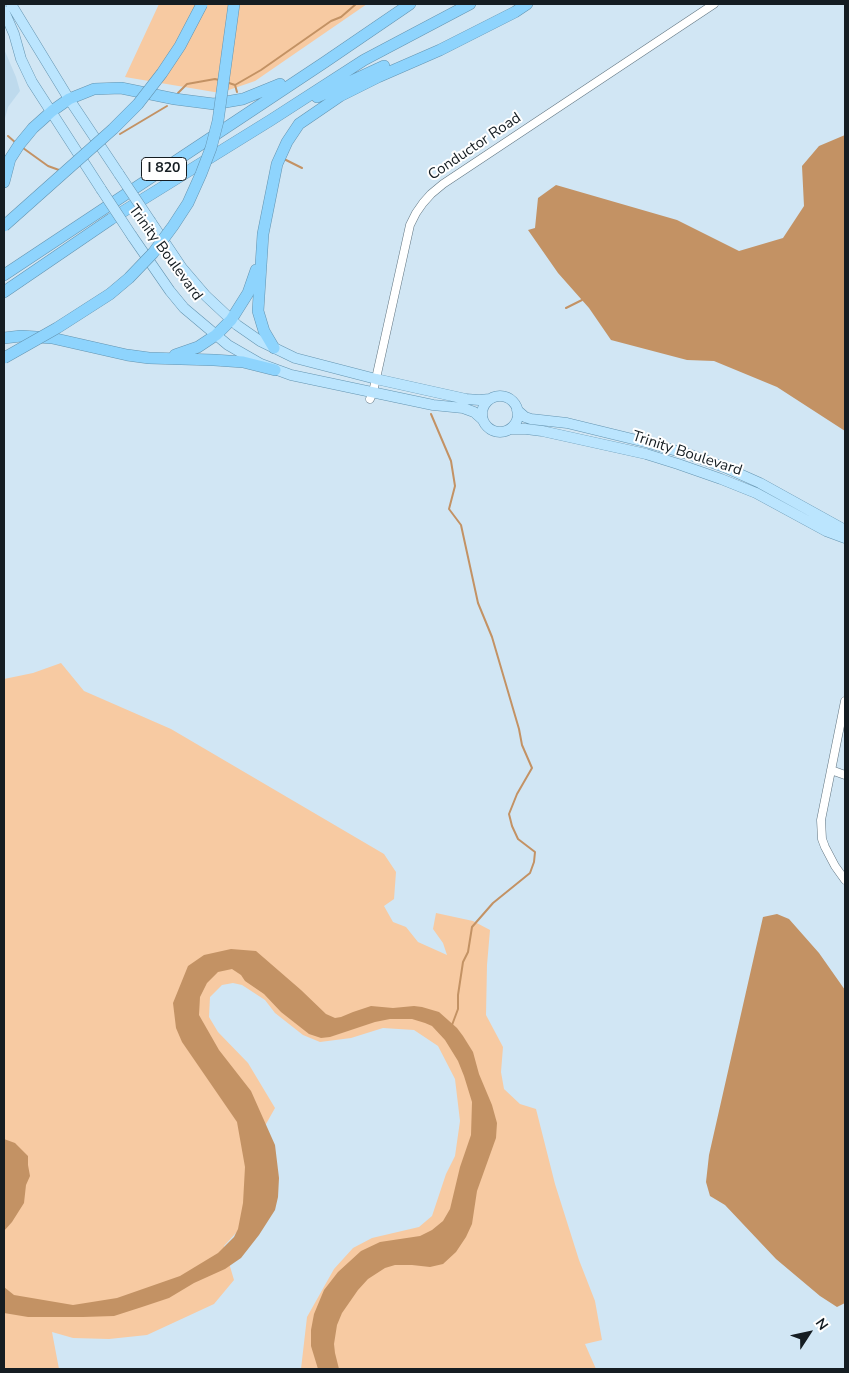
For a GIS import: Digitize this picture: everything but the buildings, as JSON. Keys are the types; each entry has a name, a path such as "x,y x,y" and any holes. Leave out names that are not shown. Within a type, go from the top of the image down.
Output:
{"highway":[{"path":"4,226 106,136 138,104 171,60 202,4"},
{"path":"4,358 57,328 110,294 129,278 173,226 188,202 211,148 218,121 234,4"},
{"name":"I 820","path":"4,275 410,4"},
{"name":"I 820","path":"4,292 111,219 364,60 470,4"},
{"path":"274,348 264,331 258,310 263,234 277,164 286,142 299,124 340,96 440,50 527,4"},
{"path":"271,120 387,64 462,37"},
{"path":"4,182 10,159 18,145 33,128 52,111 70,99 94,89 121,88 175,99 214,104 244,99 270,89 325,62"},
{"path":"149,358 180,354 198,347 216,335 231,320 248,293 262,252"},
{"path":"4,338 21,336 52,338 127,355 149,358 243,362 275,370"}],"main road":[{"name":"Trinity Boulevard","path":"12,4 70,99 182,268 206,296 231,320 260,341 295,358 376,380 466,399 479,400 498,396 505,397 512,401 517,410 525,417 531,419 567,423 691,455 724,467 776,491 845,530"},
{"name":"Trinity Boulevard","path":"4,11 14,34 21,59 32,82 132,236 170,291 228,345 261,364 291,375 372,395 463,408 474,412 494,431 502,432 510,429 542,431 646,454 678,464 756,493 826,531 845,538"},
{"path":"483,420 483,408 490,399"},
{"path":"510,429 516,421 517,410"}],"street":[{"name":"Conductor Road","path":"372,395 410,225 423,203 443,184 714,4"},
{"path":"845,701 822,811 821,830 825,847 845,880"},
{"path":"831,770 845,775"}],"shaded area":[{"path":"159,4 367,4 255,81 220,93 125,77"},
{"path":"4,49 20,91 8,107 4,122"},
{"path":"845,135 845,431 777,387 714,361 687,360 611,340 589,308 558,273 528,230 535,228 538,198 556,185 677,220 739,251 783,238 804,206 802,166 819,146"},
{"path":"61,663 84,691 171,729 384,854 396,872 394,899 384,906 393,922 406,927 418,942 447,955 443,943 433,929 436,913 473,921 490,930 486,1015 503,1047 501,1072 504,1089 520,1104 536,1109 555,1184 579,1260 595,1301 602,1340 585,1344 596,1369 301,1369 307,1317 334,1269 353,1248 372,1238 419,1227 432,1216 446,1174 455,1156 460,1121 455,1079 438,1046 414,1030 383,1028 351,1038 320,1042 303,1035 275,1013 265,1000 242,985 233,983 222,985 210,997 209,1017 218,1032 248,1063 275,1108 257,1140 246,1222 224,1246 234,1280 214,1304 147,1335 109,1339 73,1338 52,1332 59,1369 4,1369 4,679 33,673"},
{"path":"777,914 789,919 819,953 845,990 845,1303 837,1307 820,1296 776,1259 725,1205 710,1196 706,1182 709,1155 763,917"},
{"path":"231,949 256,951 326,1014 335,1018 371,1006 393,1008 414,1006 439,1012 457,1028 473,1052 497,1123 496,1138 477,1191 472,1224 466,1237 456,1252 443,1264 430,1267 395,1265 385,1268 368,1279 342,1313 337,1325 334,1344 339,1369 318,1369 311,1346 314,1314 324,1290 338,1272 361,1251 380,1242 420,1236 432,1230 443,1221 450,1209 460,1167 471,1135 472,1102 458,1061 445,1040 432,1026 412,1019 390,1019 321,1038 309,1034 281,1012 264,994 232,969 218,972 207,983 200,997 199,1015 219,1050 251,1091 275,1145 279,1178 278,1197 275,1210 259,1235 241,1258 225,1269 194,1283 169,1298 114,1316 28,1317 4,1313 4,1287 14,1295 73,1305 117,1298 180,1276 218,1253 234,1237 238,1229 243,1203 245,1167 237,1122 182,1042 176,1028 173,1003 188,966 204,955"},
{"path":"4,1139 15,1143 28,1156 30,1176 26,1185 24,1203 4,1231"}],"waterway":[{"path":"229,83 235,85 261,70 331,21 341,17 356,4"},
{"path":"178,93 187,84 219,80"},
{"path":"235,85 237,92"},
{"path":"120,134 167,106"},
{"path":"8,136 16,143"},
{"path":"23,148 48,166 59,170"},
{"path":"284,159 302,168"},
{"path":"566,308 582,300"},
{"path":"431,414 451,461 455,486 449,509 461,525 478,603 492,637 522,745 532,768 517,794 509,814 518,839 535,852 530,873 493,903 472,927 468,952 463,962 458,1009 452,1025"}]}
